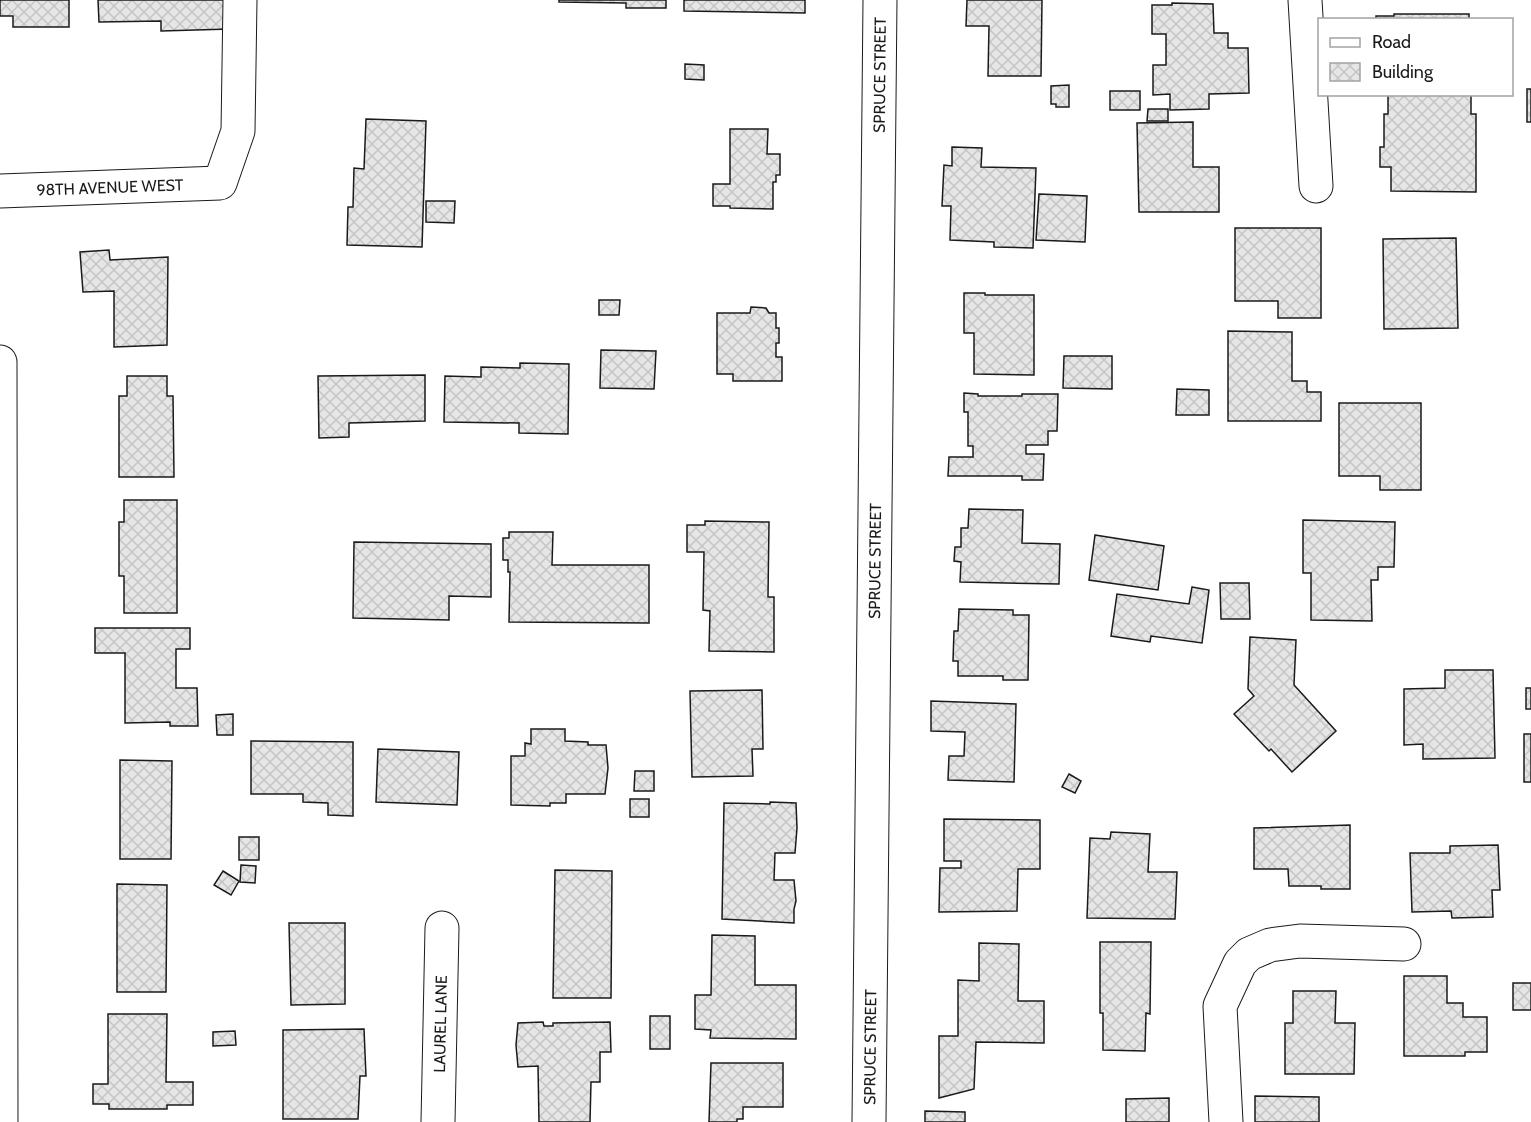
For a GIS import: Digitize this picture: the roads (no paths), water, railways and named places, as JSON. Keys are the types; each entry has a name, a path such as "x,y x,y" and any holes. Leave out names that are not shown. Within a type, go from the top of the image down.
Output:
{"street":[{"name":"98TH AVENUE WEST","path":"0,191 220,183 237,131 240,0"},
{"name":"SPRUCE STREET","path":"869,1122 880,0"},
{"path":"1305,0 1316,186"},
{"path":"0,362 1,1122"},
{"name":"LAUREL LANE","path":"438,1122 442,928"},
{"path":"1226,1122 1220,1006 1240,963 1250,954 1270,945 1300,941 1404,944"}]}
